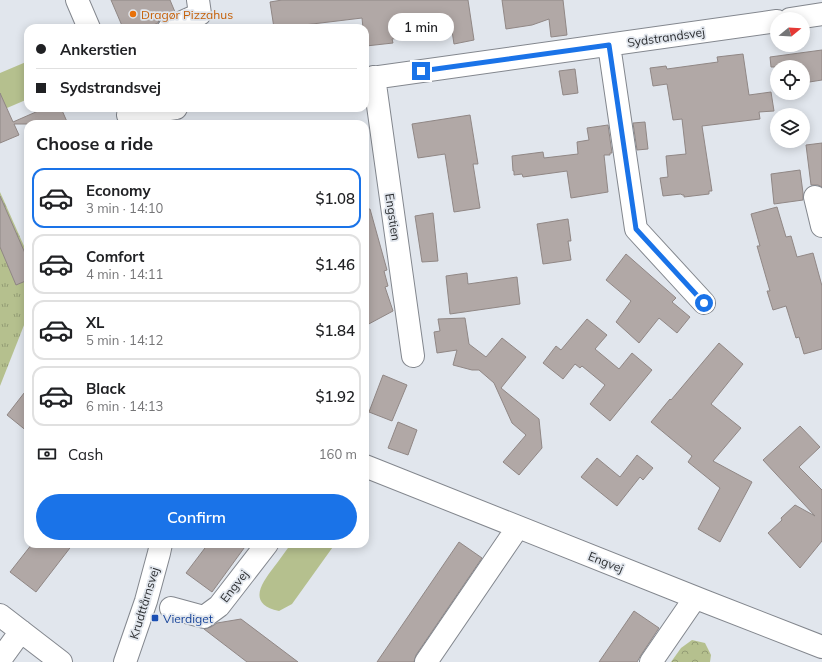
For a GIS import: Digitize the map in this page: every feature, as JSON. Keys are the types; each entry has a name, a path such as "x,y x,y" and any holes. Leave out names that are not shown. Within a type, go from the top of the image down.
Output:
{"street":[{"path":"77,0 87,24"},
{"path":"178,24 200,14 198,0"},
{"path":"810,16 822,14"},
{"name":"Sydstrandsvej","path":"370,78 770,22"},
{"path":"609,45 636,229 704,303"},
{"name":"Engstien","path":"370,78 413,356"},
{"path":"128,116 152,112"},
{"path":"816,198 822,224"},
{"name":"Engvej","path":"369,468 695,598 822,647"},
{"path":"426,662 518,527"},
{"name":"Krudttårnsvej","path":"126,662 146,601 160,548"},
{"name":"Engvej","path":"181,605 204,617 219,606 264,548"},
{"path":"651,662 695,598"},
{"path":"0,615 61,662"},
{"path":"0,660 21,632"}],"green space":[{"path":"24,63 24,101 0,111 0,73"},
{"path":"0,192 24,246 24,325 0,386"},
{"path":"288,548 332,548 292,604 279,611 269,608 263,604 260,598 261,587 269,573"},
{"path":"692,640 705,643 711,655 710,662 671,662 681,648"}],"building":[{"path":"111,0 170,0 175,12 159,20 156,24 121,24"},
{"path":"282,0 468,0 474,40 454,44 452,31 392,39 393,43 369,46 369,24 363,24 362,18 312,24 273,24 270,2"},
{"path":"502,0 563,0 567,35 551,37 549,19 532,25 506,29"},
{"path":"822,50 822,80 810,82 810,60 770,60 770,57"},
{"path":"743,54 749,95 770,92 770,100 772,100 774,108 770,108 770,111 759,112 760,119 702,126 712,191 709,191 709,194 684,197 684,195 681,194 663,196 660,178 668,177 666,156 686,154 682,119 673,120 667,84 653,86 650,68 666,66 667,69 718,62 717,57"},
{"path":"575,69 578,93 563,95 559,71"},
{"path":"0,93 13,122 36,112 63,112 66,120 24,120 24,124 14,124 19,135 0,143"},
{"path":"470,115 478,164 473,164 480,208 454,212 445,154 418,158 412,124"},
{"path":"645,122 648,149 637,150 633,123"},
{"path":"608,125 612,153 610,153 610,155 604,155 608,192 571,198 567,171 523,177 522,174 514,175 512,156 543,152 544,158 578,154 577,142 589,140 587,128"},
{"path":"822,143 822,187 818,185 811,185 806,148 810,148 810,144"},
{"path":"800,170 803,200 774,204 771,174"},
{"path":"0,196 24,251 24,282 16,285 0,247"},
{"path":"777,207 786,237 791,236 797,257 813,253 822,286 822,349 804,354 799,337 796,338 786,306 773,310 767,291 770,291 757,246 760,246 751,214"},
{"path":"369,209 387,270 384,271 388,286 385,287 393,311 369,324"},
{"path":"433,213 438,261 422,262 415,216"},
{"path":"568,219 571,241 568,241 571,260 543,264 537,224"},
{"path":"626,254 676,298 672,302 690,317 677,333 659,318 639,343 616,322 631,301 606,280"},
{"path":"467,273 468,284 517,277 520,304 450,314 446,276"},
{"path":"465,318 469,344 486,357 502,338 526,357 501,388 539,419 542,448 519,475 503,462 526,435 512,423 494,383 479,370 472,370 453,365 457,350 437,353 434,332 440,331 438,319"},
{"path":"587,319 607,335 595,349 619,369 632,353 652,370 610,421 590,404 605,385 582,366 580,368 575,364 563,379 543,363 556,346 561,350"},
{"path":"719,343 743,364 711,404 741,428 713,461 752,482 720,542 698,529 720,488 688,462 692,456 651,422"},
{"path":"383,375 407,385 392,421 369,412"},
{"path":"24,393 24,429 7,415"},
{"path":"398,422 417,430 408,455 388,448"},
{"path":"800,426 820,447 799,467 822,490 822,541 800,568 768,533 795,505 815,516 763,460"},
{"path":"637,455 653,468 643,480 640,477 617,506 581,477 597,458 620,477"},
{"path":"459,542 482,558 416,655 414,662 377,662"},
{"path":"29,548 70,548 36,592 10,572"},
{"path":"205,548 244,548 212,592 186,573"},
{"path":"634,611 659,628 637,662 599,662"},
{"path":"241,619 298,662 247,662 204,629 217,623"}],"place":[{"name":"Dragør Pizzahus","path":"133,14"},
{"name":"Vierdiget","path":"155,618"}],"route":[{"path":"421,71 609,45 636,229 704,303"}]}
